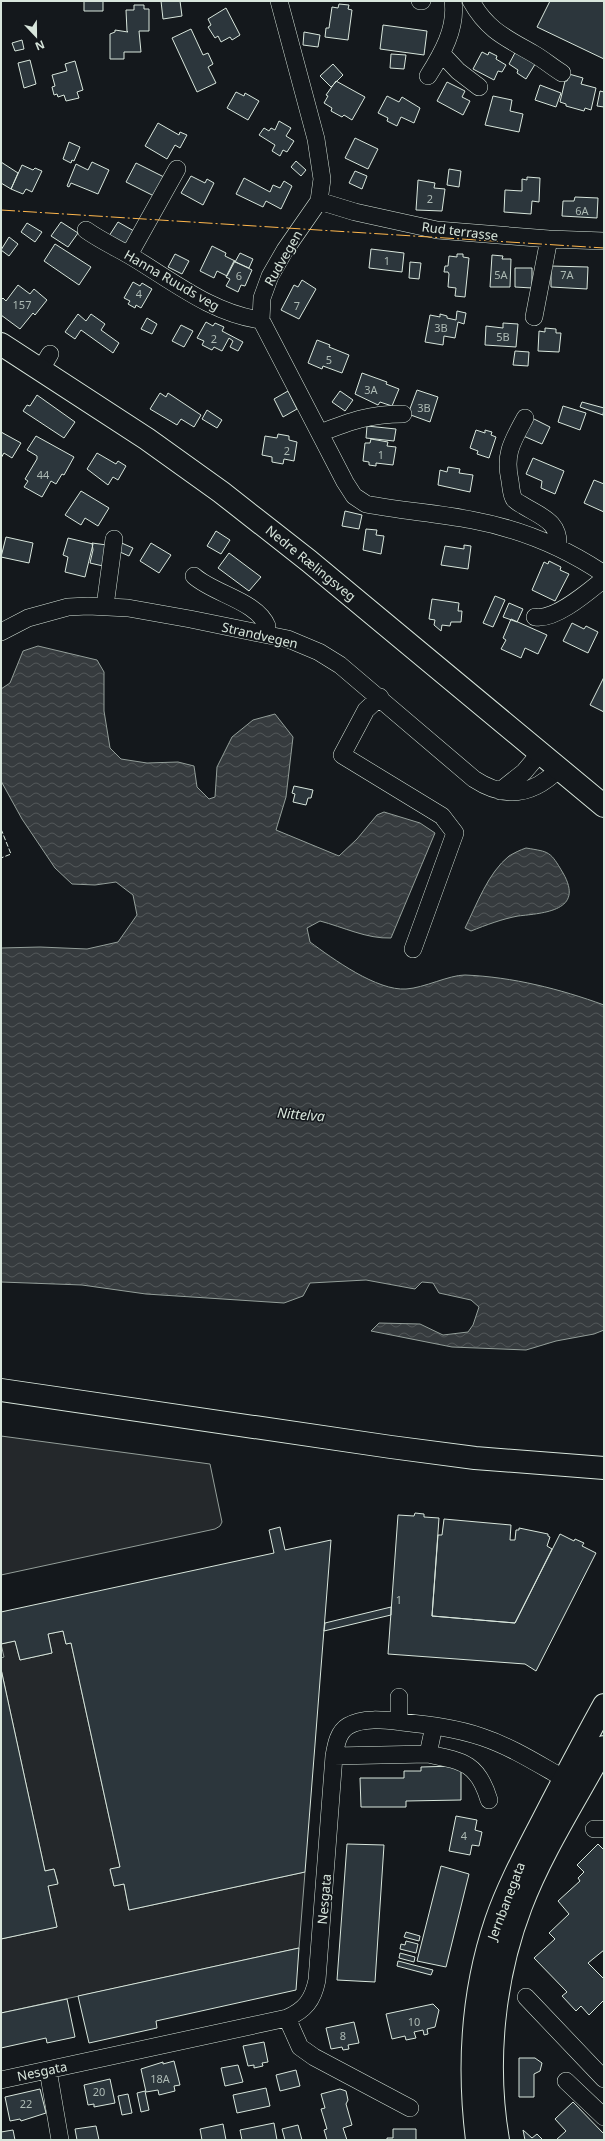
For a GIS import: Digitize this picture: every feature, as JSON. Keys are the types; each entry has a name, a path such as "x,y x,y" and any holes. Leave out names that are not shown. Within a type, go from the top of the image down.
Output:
{"main road":[{"name":"Nedre Rælingsveg","path":"1,344 46,361 147,439 221,492 309,561 604,806"},
{"path":"1,1390 391,1447 506,1461 604,1468"},
{"path":"562,1464 589,1455 604,1453"},
{"name":"Jernbanegata","path":"498,2140 492,2082 494,2029 502,1978 512,1932 521,1906 604,1705"},
{"name":"Jernbanegata","path":"477,2140 472,2068 474,2032 482,1974 496,1921 519,1866 573,1783 604,1747"}],"street":[{"name":"Rudvegen","path":"261,320 262,298 270,276 285,250 319,201 322,179 317,146 279,1"},
{"path":"428,76 442,54 453,19 453,1"},
{"path":"471,1 478,14 491,28 536,55 562,73"},
{"path":"442,54 458,71 479,87"},
{"path":"129,255 177,169"},
{"name":"Rud terrasse","path":"319,201 355,212 437,230 549,239 604,241"},
{"name":"Hanna Ruuds veg","path":"86,230 104,242 212,304 232,313 261,320"},
{"path":"534,318 549,239"},
{"path":"261,320 345,482 359,500 374,505 473,520 514,530 558,547 580,558 604,574"},
{"path":"320,433 358,418 380,414 403,414"},
{"path":"524,418 512,442 506,460 513,496 516,501 545,519 554,527 559,538 558,547"},
{"path":"105,606 114,539"},
{"path":"194,576 204,585 260,614 267,626 266,634"},
{"path":"535,617 546,617 566,607 604,579"},
{"name":"Strandvegen","path":"1,632 28,618 47,611 68,607 105,606 190,619 288,639 319,652 340,665 380,697 474,779 489,788 500,791 519,792 532,788 549,779 559,769"},
{"path":"380,697 366,710 342,755 442,816 455,833 413,949"},
{"path":"500,791 524,772 540,753"},
{"path":"398,1722 399,1697"},
{"name":"Nesgata","path":"1,2080 286,2018 300,2012 307,2006 312,1999 316,1986 334,1756 337,1740 348,1726 371,1720 398,1722 434,1726 483,1737 506,1747 573,1783"},
{"path":"428,1754 434,1726"},
{"path":"334,1756 428,1754 457,1759 467,1764 480,1778 489,1800"},
{"path":"526,1997 604,2079"},
{"path":"286,2018 294,2038 300,2047 410,2108"},
{"path":"48,2070 60,2140"},
{"path":"566,2080 604,2117"}],"shaded area":[{"path":"1,1436 210,1464 222,1522 220,1526 215,1529 1,1575"},
{"path":"63,1631 66,1644 71,1643 120,1867 110,1870 114,1886 124,1884 129,1910 305,1872 299,1948 1,2013 1,1939 57,1927 48,1886 58,1883 54,1869 45,1871 1,1669 1,1658 4,1657 1,1644 15,1641 20,1660 52,1653 48,1634"}],"water":[{"name":"Nittelva","path":"38,646 97,660 104,672 104,711 110,748 121,759 147,763 178,762 194,766 197,787 209,799 215,797 217,767 232,737 253,720 275,714 293,737 286,797 276,830 339,856 357,839 377,815 384,812 420,823 435,833 391,938 364,935 320,921 307,928 310,942 343,965 382,985 394,988 413,988 452,977 465,975 483,976 518,981 553,989 604,1005 604,1330 594,1334 556,1341 526,1350 452,1347 371,1331 379,1323 420,1324 443,1335 468,1332 473,1325 479,1307 471,1300 439,1293 433,1283 422,1282 415,1289 366,1280 310,1283 303,1296 284,1303 146,1294 82,1285 1,1282 1,948 40,947 87,949 118,942 137,915 133,895 116,882 95,885 72,884 55,868 22,819 1,781 1,689 10,683 23,651"},
{"path":"526,848 545,852 552,856 555,860 563,873 568,886 569,895 565,903 558,908 549,911 506,919 471,931 465,928 484,889 495,871 509,856"}],"building":[{"path":"84,1 103,1 103,11 84,11"},
{"path":"161,1 180,1 182,16 163,19"},
{"path":"550,1 604,1 604,59 537,27"},
{"path":"339,4 349,5 348,9 352,10 348,40 325,37 326,28 329,28 332,7 338,8"},
{"path":"134,5 144,5 144,9 149,9 149,31 139,31 141,52 124,52 124,59 110,59 110,34 115,32 115,30 128,32 126,10 134,10"},
{"path":"226,8 240,35 232,40 230,37 221,42 218,36 215,38 208,27 211,25 208,19"},
{"path":"383,25 427,31 424,55 380,49"},
{"path":"191,29 203,55 208,53 213,64 208,67 216,83 197,92 172,38"},
{"path":"304,32 320,35 318,47 303,45"},
{"path":"22,40 24,49 15,51 12,43"},
{"path":"517,49 537,61 526,79 517,73 518,70 509,64"},
{"path":"482,52 488,55 489,52 497,56 496,59 506,65 502,72 498,71 494,80 473,69"},
{"path":"391,54 406,55 404,69 390,68"},
{"path":"30,60 36,84 24,88 18,63"},
{"path":"75,61 83,90 77,92 79,98 66,101 64,95 58,97 57,94 54,95 52,87 55,86 52,75 67,71 65,64"},
{"path":"333,64 343,75 331,87 320,76"},
{"path":"569,74 583,78 581,84 596,88 591,110 585,108 584,111 566,106 566,104 560,102 565,81 567,81"},
{"path":"336,81 365,97 352,120 344,115 342,117 331,111 332,108 324,103 328,96 326,95"},
{"path":"447,82 465,91 462,97 470,101 463,115 437,101"},
{"path":"540,85 561,93 556,107 535,100"},
{"path":"600,91 604,92 604,107 597,106"},
{"path":"236,92 244,96 245,93 259,101 248,120 227,108"},
{"path":"387,96 399,102 402,97 420,108 414,123 401,117 397,126 387,121 388,118 378,113"},
{"path":"493,96 512,100 510,111 523,114 519,132 485,125"},
{"path":"279,121 291,128 286,136 294,141 287,152 283,150 280,156 272,151 275,145 259,135 264,128 269,131 271,128 275,130"},
{"path":"158,123 179,135 180,132 187,135 180,148 175,145 167,159 145,146"},
{"path":"355,138 378,149 368,169 345,158"},
{"path":"69,142 80,147 74,161 72,160 71,163 63,159"},
{"path":"296,161 306,170 301,176 291,167"},
{"path":"1,162 18,173 11,189 1,183"},
{"path":"92,162 109,170 98,194 71,183 69,187 67,186 76,164 88,170"},
{"path":"136,163 166,178 156,197 126,182"},
{"path":"22,165 33,170 35,168 42,171 32,192 26,189 23,194 11,189"},
{"path":"449,169 461,171 459,187 447,185"},
{"path":"355,171 367,176 362,189 349,183"},
{"path":"191,176 205,183 207,179 214,183 203,205 181,193"},
{"path":"527,177 540,178 539,202 532,201 531,214 504,212 505,190 522,191 522,179 527,180"},
{"path":"244,178 270,192 273,185 280,188 284,181 292,186 281,209 266,201 263,207 236,194"},
{"path":"418,180 435,183 434,188 445,189 442,211 416,210"},
{"path":"575,197 598,198 597,218 562,216 563,201 574,201"},
{"path":"61,222 78,233 68,247 51,236"},
{"path":"118,222 134,231 125,245 109,236"},
{"path":"27,223 42,232 35,242 21,232"},
{"path":"9,237 18,244 9,256 1,250"},
{"path":"55,244 91,267 79,285 44,261"},
{"path":"212,246 226,253 225,256 235,261 227,276 217,271 214,278 200,271"},
{"path":"371,249 404,253 402,272 369,268"},
{"path":"240,253 253,259 249,268 235,262"},
{"path":"175,254 189,261 182,274 168,267"},
{"path":"457,254 463,254 463,257 469,258 465,297 455,296 456,288 448,287 449,274 448,272 444,272 445,266 448,266 449,256 457,257"},
{"path":"492,255 503,256 502,259 511,259 510,287 490,287"},
{"path":"234,261 252,270 245,286 241,285 238,292 226,286 230,279 226,277"},
{"path":"410,262 421,263 419,279 409,278"},
{"path":"551,266 588,267 587,289 551,287"},
{"path":"515,268 532,268 532,288 515,287"},
{"path":"302,280 316,289 299,319 281,310 294,285 298,287"},
{"path":"133,282 140,286 142,283 152,289 141,308 136,305 135,308 128,304 130,301 124,298"},
{"path":"18,285 30,294 34,289 47,300 35,315 33,313 20,329 1,315 1,300 3,298 6,301"},
{"path":"457,311 466,313 464,324 458,322 455,338 444,336 443,345 425,342 430,315 440,317 440,314 447,316 447,318 456,320"},
{"path":"78,314 86,321 91,314 105,324 101,330 119,343 113,353 81,330 75,339 65,332"},
{"path":"147,318 157,324 152,334 141,329"},
{"path":"206,322 213,326 215,323 224,327 222,331 243,342 238,351 230,347 233,341 229,338 222,351 214,347 212,350 202,345 204,341 197,338"},
{"path":"503,323 518,324 516,347 485,345 486,326 503,328"},
{"path":"181,325 193,331 184,347 172,341"},
{"path":"545,328 556,329 556,333 561,333 559,352 538,351 539,331 545,332"},
{"path":"317,340 330,345 329,347 349,355 342,373 323,366 322,369 308,363"},
{"path":"515,351 529,352 528,366 513,365"},
{"path":"362,373 387,382 386,384 399,389 392,406 380,402 378,405 355,394"},
{"path":"417,390 438,397 430,422 408,414"},
{"path":"288,391 297,409 283,417 274,399"},
{"path":"340,391 353,400 345,411 332,402"},
{"path":"160,393 166,397 168,393 201,415 194,427 181,419 177,425 150,409"},
{"path":"37,395 75,422 64,438 23,411 27,405 30,406"},
{"path":"582,402 604,408 603,415 580,407"},
{"path":"563,406 586,413 580,430 558,422"},
{"path":"207,410 222,420 217,428 202,419"},
{"path":"530,417 550,427 542,444 521,435"},
{"path":"367,426 396,429 394,441 366,438"},
{"path":"476,430 485,433 485,430 492,432 491,435 496,437 489,458 477,454 478,451 470,448"},
{"path":"1,432 21,443 12,458 4,453 1,458"},
{"path":"278,434 289,436 289,440 297,442 294,461 284,459 283,464 272,462 272,457 262,455 265,436 277,438"},
{"path":"36,436 74,457 64,475 62,474 56,484 51,481 42,497 24,487 28,481 25,479 37,459 37,456 27,450"},
{"path":"371,439 388,442 387,446 396,447 393,465 376,463 376,466 369,465 369,462 363,461 365,443 370,443"},
{"path":"97,453 116,464 118,461 126,466 118,480 113,477 108,485 87,469"},
{"path":"533,458 564,471 555,494 541,488 542,481 526,474"},
{"path":"448,467 460,469 459,473 473,475 470,492 438,485 440,470 447,472"},
{"path":"594,480 604,484 604,512 584,503"},
{"path":"81,491 109,508 98,526 85,518 81,525 65,515"},
{"path":"345,511 362,515 359,529 342,526"},
{"path":"366,529 377,530 376,535 384,536 381,554 363,550"},
{"path":"216,531 230,540 221,554 207,546"},
{"path":"6,537 33,543 29,563 1,557"},
{"path":"68,538 93,544 85,577 65,572 68,557 63,555"},
{"path":"117,541 133,548 129,556 113,549"},
{"path":"92,543 107,545 103,566 90,563 93,550"},
{"path":"151,543 171,555 159,573 140,561"},
{"path":"464,545 471,546 468,569 441,565 445,546 464,549"},
{"path":"229,553 261,577 249,591 218,568"},
{"path":"549,561 561,567 560,570 569,574 555,601 532,590 544,562 548,564"},
{"path":"495,596 505,600 493,627 483,623"},
{"path":"432,599 459,603 458,611 462,611 461,622 451,622 450,626 442,625 441,631 434,625 435,620 429,619"},
{"path":"509,603 523,609 517,622 503,617"},
{"path":"511,619 547,635 538,654 525,648 521,658 501,649 506,640 503,638"},
{"path":"572,623 584,629 586,626 598,632 588,653 563,641"},
{"path":"604,677 604,712 590,705"},
{"path":"294,786 313,790 311,798 308,798 306,805 293,802 295,794 292,793"},
{"path":"415,1513 424,1514 424,1517 439,1518 432,1616 515,1623 560,1534 574,1541 575,1539 584,1543 582,1546 596,1553 536,1671 525,1664 388,1654 398,1515 414,1516"},
{"path":"444,1519 511,1525 510,1540 515,1540 516,1530 519,1530 519,1528 548,1534 550,1537 547,1546 552,1549 515,1623 432,1616 438,1535 442,1535"},
{"path":"280,1527 285,1550 331,1540 305,1872 129,1910 124,1884 114,1886 110,1869 120,1867 71,1643 66,1644 63,1631 48,1634 52,1653 20,1660 15,1641 1,1644 1,1612 274,1553 269,1530"},
{"path":"391,1607 391,1615 324,1631 325,1623"},
{"path":"1,1669 45,1871 54,1869 58,1884 48,1886 57,1927 1,1939"},
{"path":"455,1766 461,1772 461,1800 406,1801 406,1807 361,1807 360,1778 404,1778 404,1771 421,1771 421,1767"},
{"path":"456,1816 477,1820 475,1830 482,1832 479,1846 472,1845 470,1855 449,1851"},
{"path":"347,1844 384,1845 375,1982 337,1980"},
{"path":"598,1844 604,1850 604,1950 588,1963 604,1979 604,2000 589,2015 581,2006 576,2011 562,1996 567,1992 534,1958 555,1939 549,1933 569,1914 558,1901 580,1881 578,1878 584,1872 577,1865"},
{"path":"441,1866 469,1874 446,1967 417,1961"},
{"path":"406,1932 420,1936 419,1941 404,1937"},
{"path":"406,1941 418,1944 416,1953 400,1949 401,1944 405,1945"},
{"path":"299,1948 296,1990 156,2021 157,2028 89,2043 78,1996"},
{"path":"400,1953 415,1957 414,1962 399,1958"},
{"path":"398,1961 433,1970 431,1975 397,1966"},
{"path":"67,1999 75,2037 47,2043 46,2038 1,2048 1,2013"},
{"path":"433,2004 439,2010 435,2027 427,2029 428,2034 424,2035 423,2030 414,2032 416,2038 406,2040 405,2036 392,2039 386,2014"},
{"path":"354,2022 359,2043 348,2045 349,2049 343,2050 342,2047 331,2049 326,2028"},
{"path":"264,2042 268,2062 262,2063 263,2066 254,2068 254,2065 248,2066 243,2046"},
{"path":"519,2058 535,2058 542,2063 540,2071 534,2074 534,2097 519,2097"},
{"path":"174,2061 180,2085 174,2086 175,2091 159,2095 158,2090 146,2092 141,2069 163,2062 163,2064"},
{"path":"238,2065 243,2082 225,2086 221,2068"},
{"path":"296,2070 300,2086 280,2091 276,2075"},
{"path":"110,2079 115,2103 94,2107 94,2104 88,2105 84,2085"},
{"path":"266,2088 270,2106 237,2113 233,2095"},
{"path":"40,2089 46,2113 21,2121 20,2119 10,2121 5,2097"},
{"path":"340,2089 346,2091 348,2100 346,2104 352,2125 343,2128 347,2140 327,2140 324,2130 327,2129 321,2109 325,2108 321,2094"},
{"path":"145,2091 149,2110 141,2112 137,2093"},
{"path":"128,2094 132,2113 122,2115 118,2096"},
{"path":"573,2102 604,2134 604,2140 556,2140 566,2131 555,2119"},
{"path":"274,2123 277,2140 242,2140 240,2130"},
{"path":"223,2124 226,2140 202,2140 200,2129"},
{"path":"298,2125 302,2140 285,2140 282,2129"},
{"path":"96,2126 99,2140 77,2140 75,2129"},
{"path":"393,2129 416,2129 416,2140 387,2140 387,2138 393,2138"},
{"path":"13,2130 15,2140 1,2140 1,2132"},
{"path":"523,2130 532,2138 537,2134 543,2140 525,2140"}],"fence":[{"path":"1,829 11,854 1,858"}],"power":[{"path":"1,210 604,248"}]}
